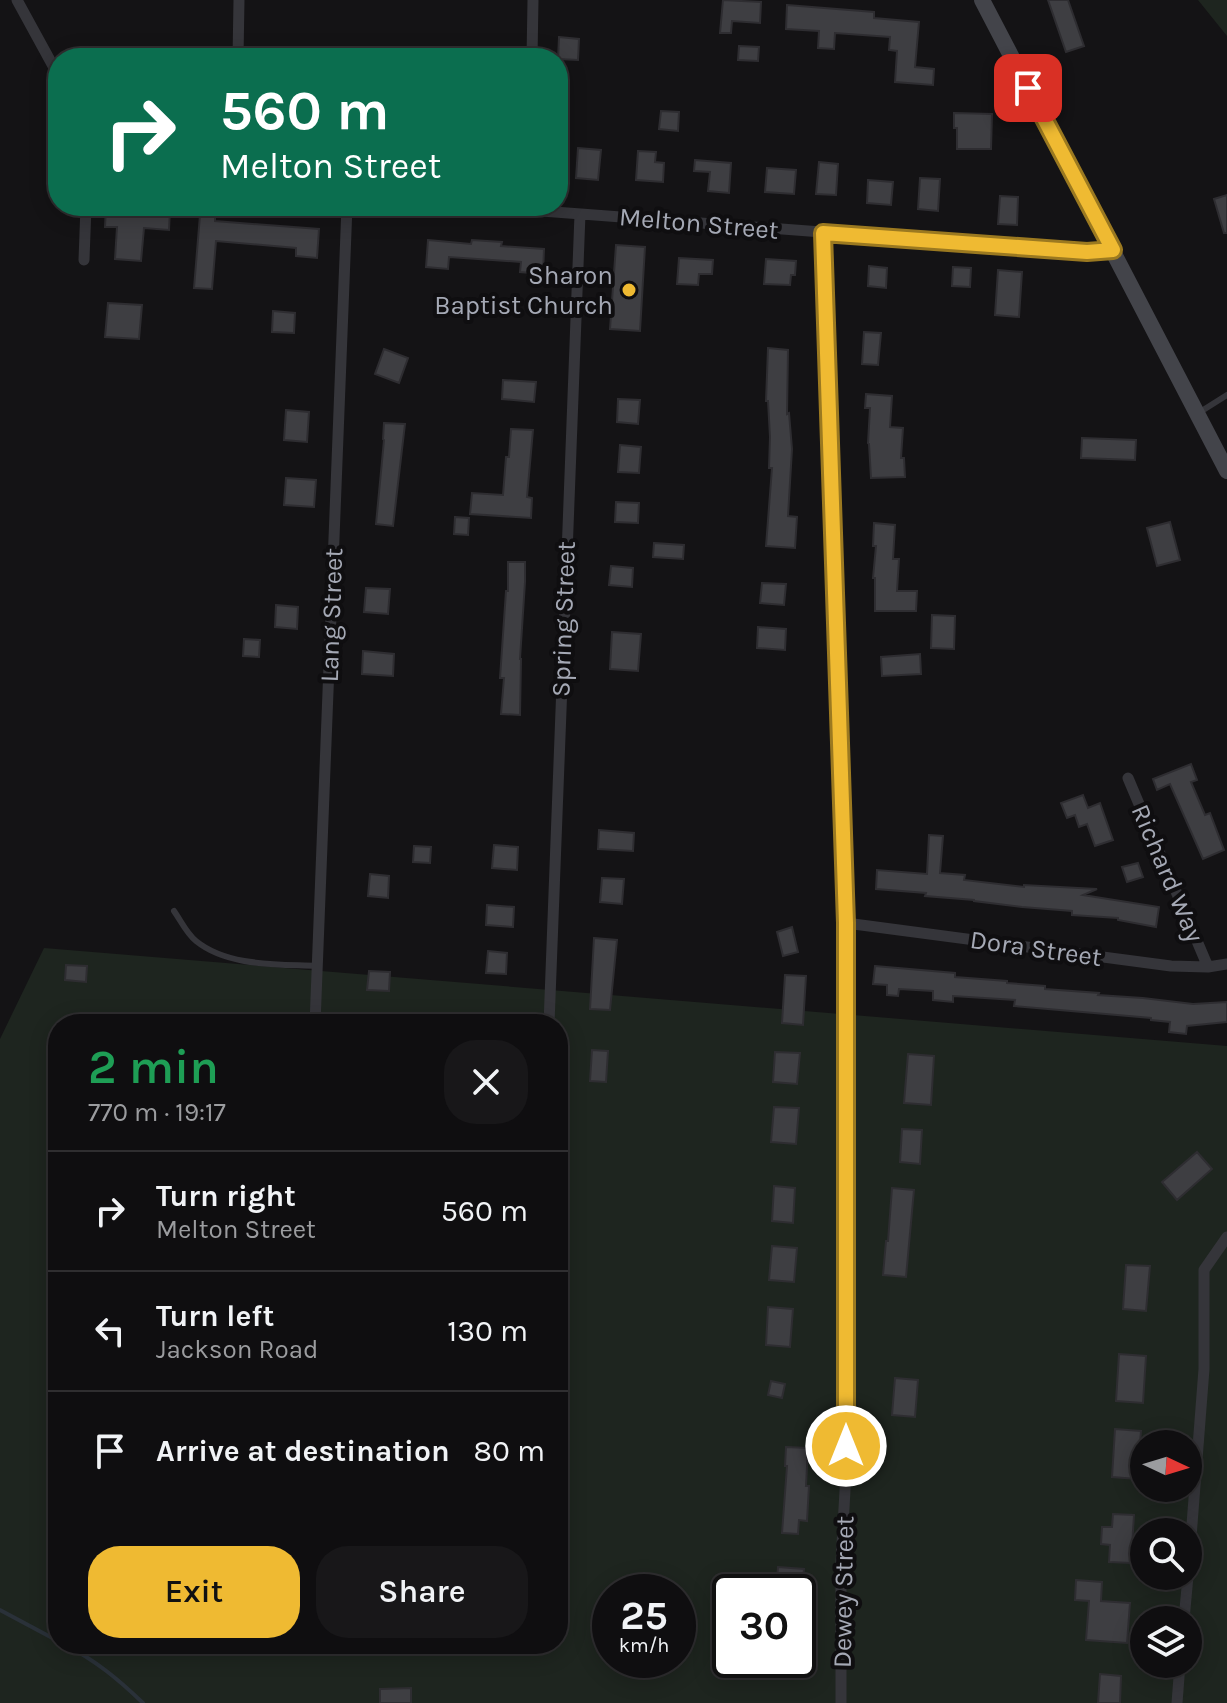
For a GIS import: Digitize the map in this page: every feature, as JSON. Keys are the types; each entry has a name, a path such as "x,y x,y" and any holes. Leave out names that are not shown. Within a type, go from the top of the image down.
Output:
{"main road":[{"path":"982,0 1227,471"}],"street":[{"path":"17,0 48,57"},
{"path":"238,48 239,0"},
{"path":"532,48 533,0"},
{"name":"Melton Street","path":"568,213 1087,252 1113,250"},
{"name":"Spring Street","path":"549,1014 580,214"},
{"path":"84,260 86,216"},
{"name":"Lang Street","path":"315,1014 347,216"},
{"name":"Dewey Street","path":"823,233 846,923 847,1338 841,1703"},
{"name":"Richard Way","path":"1128,778 1208,967"},
{"name":"Dora Street","path":"846,923 1171,966 1227,964"},
{"path":"1192,1518 1204,1369 1204,1270 1227,1237"},
{"path":"1177,1703 1179,1678"}],"lane":[{"path":"1197,414 1227,395"},
{"path":"174,911 194,940 215,952 252,963 317,966"}],"shaded area":[{"path":"1198,0 1227,0 1227,36"},
{"path":"44,948 1227,1046 1227,1703 0,1703 0,1039"}],"building":[{"path":"723,0 761,2 760,23 732,21 731,33 720,33"},
{"path":"1048,0 1068,0 1084,46 1066,52"},
{"path":"787,5 874,12 874,18 919,22 915,67 934,69 933,85 895,82 897,51 889,50 890,37 835,33 834,49 818,48 819,31 786,29"},
{"path":"559,37 579,39 578,60 568,60 568,48 558,48"},
{"path":"739,46 759,47 758,61 738,60"},
{"path":"661,111 679,112 678,131 659,129"},
{"path":"954,113 992,114 991,149 957,149"},
{"path":"578,148 601,150 598,180 576,178"},
{"path":"638,151 656,152 655,162 664,163 663,182 636,180"},
{"path":"695,160 731,163 729,193 708,191 710,172 694,171"},
{"path":"819,162 838,164 836,195 816,194"},
{"path":"767,168 796,170 794,194 765,192"},
{"path":"920,178 940,179 938,211 918,209"},
{"path":"868,180 893,182 891,205 867,203"},
{"path":"1227,195 1227,233 1224,233 1214,199"},
{"path":"1000,196 1018,197 1017,225 998,224"},
{"path":"106,216 170,216 169,230 144,228 141,261 115,259 117,227 105,227"},
{"path":"200,216 215,216 215,221 319,229 317,258 296,256 296,248 216,241 212,289 194,288"},
{"path":"428,240 471,244 472,240 502,242 501,246 544,249 543,274 520,272 521,262 449,257 448,269 426,267"},
{"path":"616,245 645,247 640,331 610,329"},
{"path":"679,258 713,260 712,274 699,274 698,285 677,284"},
{"path":"766,259 796,261 795,275 791,275 790,285 764,284"},
{"path":"869,266 887,268 886,288 868,286"},
{"path":"953,267 971,268 970,287 952,286"},
{"path":"998,270 1022,272 1019,317 995,315"},
{"path":"108,303 142,305 139,339 105,337"},
{"path":"273,311 295,313 294,333 272,332"},
{"path":"864,332 881,333 878,365 862,364"},
{"path":"768,348 788,350 787,414 792,449 788,516 797,517 795,548 766,546 772,468 769,468 766,401"},
{"path":"384,349 408,358 399,383 375,374"},
{"path":"503,380 536,382 534,402 502,399"},
{"path":"866,394 892,396 890,427 903,428 901,458 904,458 905,477 871,478 868,443 870,408 865,408"},
{"path":"618,399 640,400 638,424 617,422"},
{"path":"286,410 309,412 307,442 284,440"},
{"path":"384,423 405,424 393,526 376,524"},
{"path":"511,429 533,430 527,497 532,498 531,518 470,514 472,493 503,495"},
{"path":"1082,438 1136,440 1135,460 1081,458"},
{"path":"620,445 641,447 639,473 618,472"},
{"path":"286,478 316,480 314,507 284,505"},
{"path":"616,502 639,503 638,523 615,522"},
{"path":"455,517 469,518 468,535 454,534"},
{"path":"1170,522 1180,560 1157,566 1147,528"},
{"path":"874,523 895,525 893,559 899,559 897,591 917,591 916,611 875,611"},
{"path":"654,543 684,545 683,559 653,557"},
{"path":"508,562 525,562 520,715 501,714 504,678 500,678"},
{"path":"611,566 633,568 632,587 609,585"},
{"path":"762,583 786,584 784,605 760,603"},
{"path":"366,588 390,589 388,614 364,612"},
{"path":"276,605 298,607 297,629 275,627"},
{"path":"932,615 955,616 954,649 931,648"},
{"path":"758,627 786,629 785,650 757,648"},
{"path":"612,632 641,634 638,671 610,669"},
{"path":"244,639 260,640 259,657 243,656"},
{"path":"363,651 394,654 393,676 362,674"},
{"path":"920,654 921,674 882,676 881,657"},
{"path":"1191,764 1197,780 1191,782 1205,815 1210,813 1224,850 1203,859 1170,784 1157,790 1153,779"},
{"path":"1083,795 1088,808 1100,803 1113,840 1095,846 1087,824 1079,827 1075,815 1067,818 1061,803"},
{"path":"599,830 634,833 633,851 598,849"},
{"path":"929,835 943,836 940,873 965,875 964,880 1024,887 1097,889 1083,895 1159,907 1156,927 1118,918 1072,915 1072,911 876,889 877,870 927,874"},
{"path":"494,845 518,847 517,870 492,868"},
{"path":"414,846 431,847 430,863 413,862"},
{"path":"1138,863 1143,877 1127,882 1122,867"},
{"path":"370,874 389,876 388,898 368,896"},
{"path":"602,878 624,879 622,904 600,902"},
{"path":"487,905 514,907 513,927 486,925"},
{"path":"792,927 798,952 783,956 777,932"},
{"path":"594,938 617,940 610,1010 590,1009"},
{"path":"488,951 507,953 506,974 486,973"},
{"path":"66,965 87,966 86,982 65,980"},
{"path":"875,966 955,973 955,977 1007,981 1098,995 1193,1004 1227,1002 1227,1022 1187,1026 1186,1034 1169,1032 1170,1022 1151,1018 1014,1006 1015,1000 953,996 953,1002 933,1000 933,991 899,989 898,996 887,995 887,985 873,984"},
{"path":"369,971 390,972 389,991 367,990"},
{"path":"785,975 806,976 803,1025 782,1023"},
{"path":"592,1050 608,1051 606,1082 590,1081"},
{"path":"775,1052 800,1053 797,1084 773,1082"},
{"path":"908,1054 934,1056 931,1105 904,1103"},
{"path":"774,1107 799,1108 796,1144 771,1142"},
{"path":"902,1129 922,1130 920,1164 900,1162"},
{"path":"1197,1152 1212,1169 1177,1200 1162,1182"},
{"path":"774,1186 795,1188 793,1223 772,1221"},
{"path":"892,1188 914,1190 906,1277 883,1275"},
{"path":"772,1246 797,1248 794,1282 769,1280"},
{"path":"1126,1265 1150,1266 1146,1311 1123,1309"},
{"path":"768,1307 793,1309 790,1347 766,1345"},
{"path":"1119,1354 1146,1356 1143,1403 1116,1401"},
{"path":"895,1378 918,1380 915,1417 892,1415"},
{"path":"771,1381 785,1384 782,1398 768,1395"},
{"path":"1115,1429 1130,1430 1130,1478 1112,1477"},
{"path":"786,1447 808,1448 807,1521 799,1520 798,1534 782,1533"},
{"path":"1113,1514 1134,1515 1130,1518 1130,1563 1109,1562 1110,1545 1101,1544 1102,1527 1112,1527"},
{"path":"778,1567 804,1569 804,1574 777,1574"},
{"path":"1076,1580 1102,1582 1101,1601 1130,1603 1127,1643 1086,1640 1089,1601 1075,1600"},
{"path":"1100,1674 1121,1676 1120,1703 1098,1703"},
{"path":"411,1688 411,1703 380,1703 380,1689"}],"waterway":[{"path":"0,1610 48,1636"},
{"path":"81,1654 106,1670 143,1703"}],"place":[{"name":"Sharon Baptist Church","path":"629,290"}],"route":[{"path":"846,1446 846,923 823,233 1087,252 1113,250 1028,88"}]}
